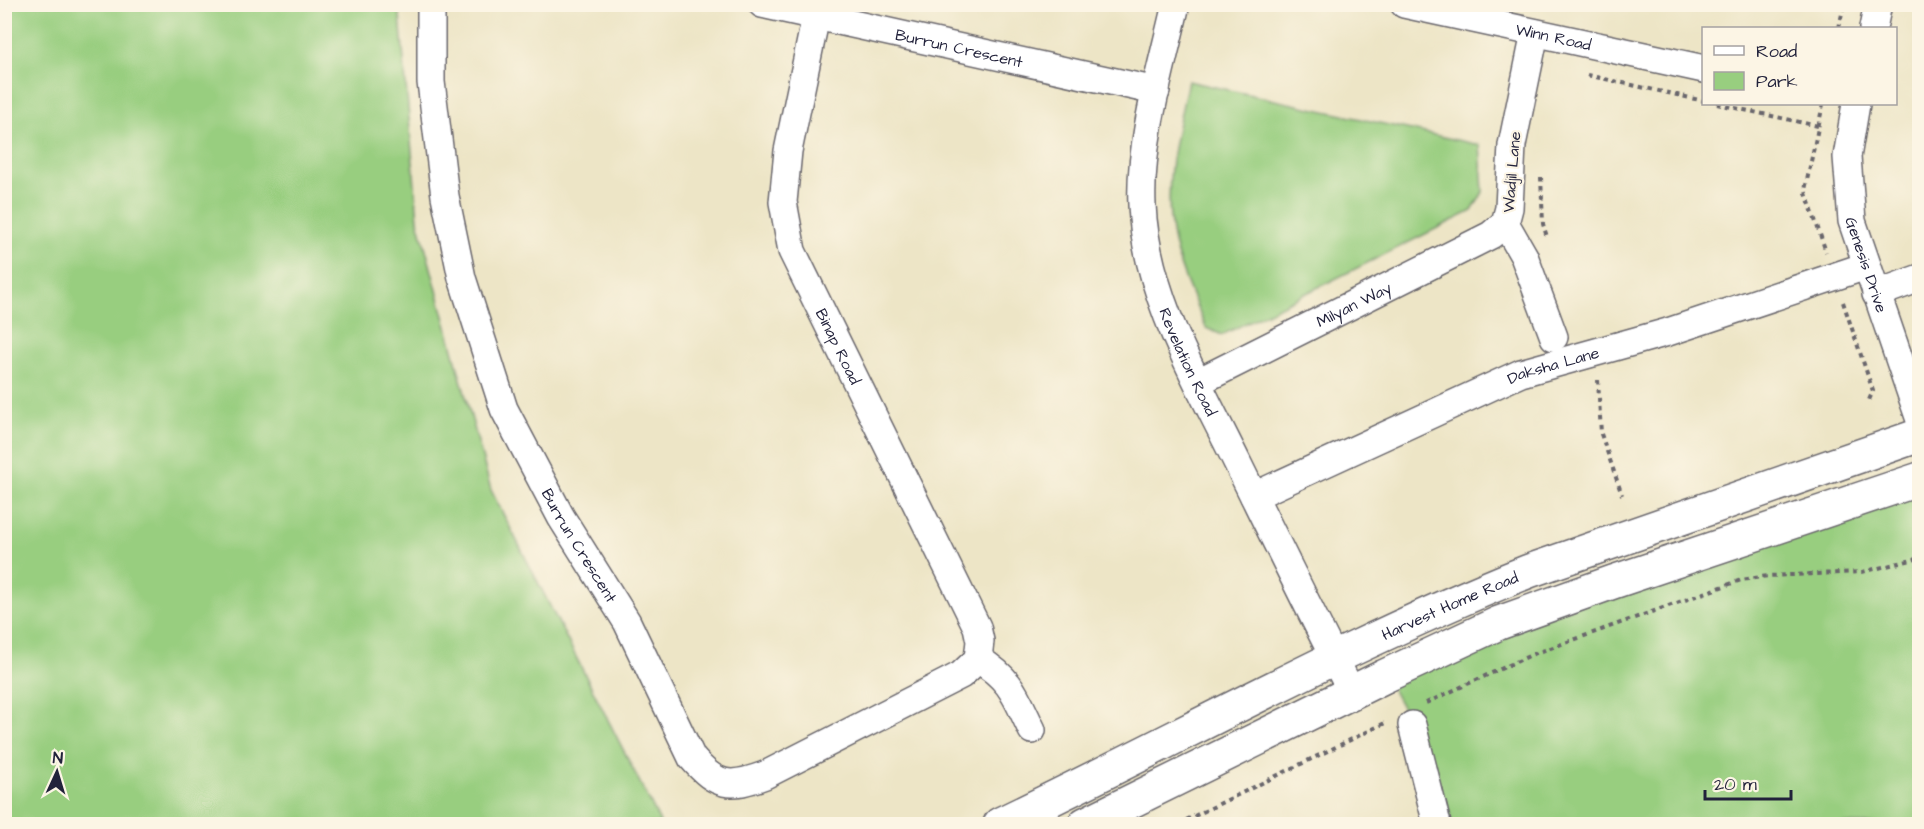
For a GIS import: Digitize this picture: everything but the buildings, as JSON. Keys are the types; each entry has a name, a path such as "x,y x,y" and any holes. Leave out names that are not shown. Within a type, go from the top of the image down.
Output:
{"street":[{"name":"Burrun Crescent","path":"431,4 431,82 446,196 462,278 504,409 561,517 627,622 692,758 708,776 738,785 765,775 961,675 978,659"},
{"name":"Burrun Crescent","path":"762,4 1156,91"},
{"name":"Revelation Road","path":"1176,4 1156,91 1143,165 1142,204 1151,269 1198,382 1352,693"},
{"name":"Winn Road","path":"1404,4 1702,69"},
{"path":"1873,27 1878,4"},
{"name":"Binap Road","path":"816,16 788,151 783,202 792,251 977,627 980,641 978,659"},
{"name":"Wadjil Lane","path":"1535,33 1512,145 1509,208 1505,223 1524,256 1554,337"},
{"name":"Genesis Drive","path":"1856,105 1847,157 1852,221 1920,420"},
{"name":"Milyan Way","path":"1198,382 1491,235 1505,223"},
{"name":"Daksha Lane","path":"1254,496 1521,373 1589,356 1866,266"},
{"path":"1876,294 1920,278"},
{"name":"Harvest Home Road","path":"1000,825 1334,658 1472,594 1529,571 1920,435"},
{"path":"1085,825 1499,623 1613,582 1920,479"},
{"path":"978,659 1001,673 1012,687 1032,730"},
{"path":"1409,716 1437,825"},
{"path":"1071,790 1077,825"}],"path":[{"path":"1839,27 1844,4"},
{"path":"1580,74 1702,100"},
{"path":"1722,105 1818,126 1823,105"},
{"path":"1540,169 1543,224 1548,241"},
{"path":"1589,356 1600,387 1601,434 1622,495"},
{"path":"1178,825 1532,655 1741,580 1768,576 1862,572 1920,558"}],"green space":[{"path":"5,4 399,5 418,220 491,490 661,824 5,824"},
{"path":"1188,81 1480,145 1483,192 1472,211 1222,335 1206,328 1179,261 1170,217 1172,159"},
{"path":"1919,479 1919,824 1437,824 1412,725 1385,676"}]}
